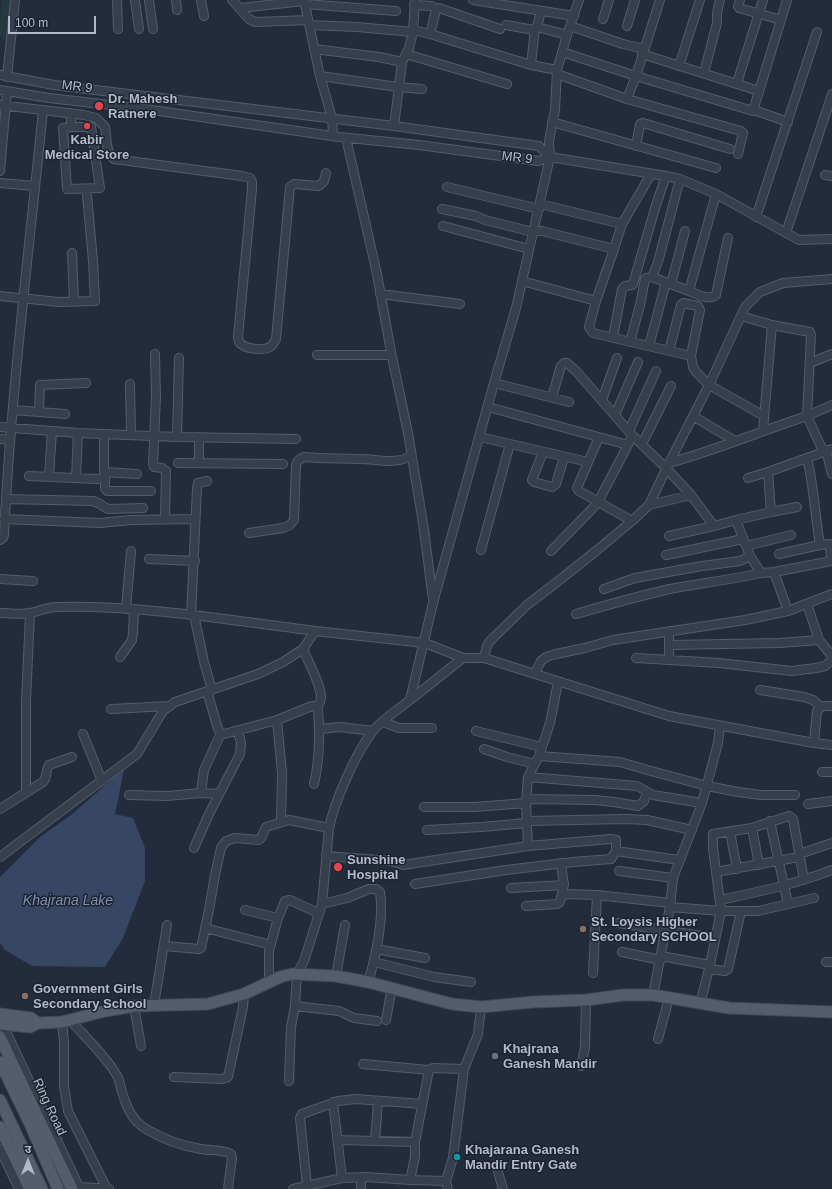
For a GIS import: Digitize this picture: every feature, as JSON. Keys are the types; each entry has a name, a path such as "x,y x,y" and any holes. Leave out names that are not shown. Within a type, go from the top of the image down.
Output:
{"main road":[{"path":"1,1021 30,1027 38,1023 66,1021 105,1011 134,1006 208,1004 244,994 269,982 292,974 336,976 392,987 452,1004 481,1007 533,1002 586,1000 623,995 653,995 700,1004 736,1008 832,1012"},
{"name":"Ring Road","path":"0,1037 77,1188"},
{"name":"Ring Road","path":"0,1062 31,1126 58,1189"},
{"path":"0,1100 42,1189"},
{"path":"0,1127 30,1189"}],"street":[{"path":"4,76 16,0"},
{"path":"117,0 118,29"},
{"path":"135,0 138,29"},
{"path":"149,0 153,29"},
{"path":"176,0 177,10"},
{"path":"201,0 204,16"},
{"path":"232,0 249,19 255,22 309,22 413,31 430,34 557,72 627,99 741,131 743,133 743,137 734,152 643,123 640,124 636,146"},
{"path":"473,0 574,16"},
{"path":"410,700 433,603 516,308 550,157 548,142 554,110 557,72 567,35 579,0"},
{"path":"603,19 609,0"},
{"path":"627,26 635,0"},
{"path":"627,99 636,76 660,0"},
{"path":"679,66 700,0"},
{"path":"704,73 717,23 717,13 720,0"},
{"path":"740,0 738,6 739,8 780,20"},
{"path":"737,83 763,0"},
{"path":"754,110 787,0"},
{"path":"240,8 304,2 396,11"},
{"path":"304,2 320,76 332,118 333,136"},
{"path":"394,126 402,62 413,31 414,3 432,6"},
{"path":"430,34 436,10 439,8 503,27 536,28 567,35"},
{"path":"531,65 536,28 541,11"},
{"path":"570,26 643,51 679,66 759,91"},
{"path":"756,217 817,32"},
{"path":"314,50 402,62"},
{"path":"562,52 746,110 754,110 788,122"},
{"path":"406,54 507,84"},
{"name":"MR 9","path":"4,76 54,85 332,118 539,146 550,157 538,161 419,145 346,138 146,109 49,98 4,90"},
{"path":"320,76 422,89"},
{"path":"0,171 4,90"},
{"path":"786,234 832,94"},
{"path":"90,117 91,103"},
{"path":"3,105 71,113 96,118 106,127 108,151 110,156 114,159 250,178 252,182 252,189 238,337 238,342 244,346 260,349 266,348 274,344 276,339 290,187 294,184 319,186 324,181 326,173"},
{"path":"0,540 3,538 23,299 43,110"},
{"path":"71,113 71,127"},
{"path":"552,122 716,168"},
{"path":"71,127 90,127 100,188 67,190 63,128 71,127"},
{"path":"346,138 408,433 423,523 433,603"},
{"path":"550,157 680,179 716,194 799,240 832,239"},
{"path":"651,174 622,224 596,300 589,327 593,333 691,356"},
{"path":"613,337 622,289 625,286 633,284 666,176"},
{"path":"652,277 658,262 680,179"},
{"path":"0,183 35,186"},
{"path":"447,187 622,224"},
{"path":"689,291 716,194"},
{"path":"0,296 59,302 94,301 93,261 86,195"},
{"path":"442,208 614,249"},
{"path":"443,226 529,249"},
{"path":"650,346 685,231"},
{"path":"630,342 645,279 647,277 652,277 705,297 713,298 716,295 728,238"},
{"path":"72,253 74,302"},
{"path":"484,658 490,641 527,604 558,582 632,521 649,505 709,385 745,306 760,292 783,283 832,279"},
{"path":"522,281 596,300"},
{"path":"380,294 460,304"},
{"path":"669,351 681,304 683,303 698,306 700,310 691,356 693,367 709,385 764,416"},
{"path":"741,316 772,325 810,332 807,416 827,450 832,474"},
{"path":"763,430 772,325"},
{"path":"155,354 154,466 155,468 162,468 166,471 165,519"},
{"path":"810,363 832,354"},
{"path":"317,355 391,355"},
{"path":"177,437 179,358"},
{"path":"602,400 617,358"},
{"path":"615,415 638,362"},
{"path":"552,397 561,366 564,363 568,363 631,433 668,465 714,526"},
{"path":"551,551 598,502 628,445 631,433 656,371"},
{"path":"40,412 40,385 86,383"},
{"path":"494,383 569,402"},
{"path":"130,384 131,435"},
{"path":"642,444 671,386"},
{"path":"668,465 702,454 763,430 807,416 832,405"},
{"path":"488,407 628,445"},
{"path":"13,410 66,414"},
{"path":"693,416 735,441"},
{"path":"0,427 78,433 177,437 296,439"},
{"path":"49,476 52,431"},
{"path":"76,477 78,433"},
{"path":"104,434 105,488 107,490 151,491"},
{"path":"480,436 588,462"},
{"path":"199,437 199,462"},
{"path":"599,437 577,488 578,490 632,521"},
{"path":"0,439 10,440"},
{"path":"481,550 510,444"},
{"path":"748,478 827,450"},
{"path":"543,452 532,480 534,482 552,487 556,484 564,457"},
{"path":"248,533 283,528 290,525 294,520 296,462 300,459 362,459 388,462 406,459 411,456"},
{"path":"806,458 811,474 820,545"},
{"path":"178,463 199,462 282,464"},
{"path":"768,472 771,512"},
{"path":"29,476 97,479 105,475 137,474"},
{"path":"206,481 200,482 197,485 193,615 218,729 221,733 227,734 277,720 312,706 317,706"},
{"path":"649,505 691,495"},
{"path":"6,499 93,501 108,509 143,508"},
{"path":"669,536 797,507"},
{"path":"4,519 90,523 195,519"},
{"path":"736,520 750,556 761,573"},
{"path":"666,555 791,535"},
{"path":"576,614 670,590 832,561 831,544 779,554"},
{"path":"120,657 132,640 133,633 130,609 131,551"},
{"path":"604,589 635,578 740,561 750,556"},
{"path":"149,559 195,561"},
{"path":"774,572 788,611"},
{"path":"0,580 33,581"},
{"path":"535,673 541,661 546,657 613,640 745,620 788,611 832,594"},
{"path":"807,604 819,640 832,656"},
{"path":"0,613 30,613 44,608 57,607 130,609 193,615 315,631 424,643 463,658 484,658 669,716 832,745"},
{"path":"26,792 26,702 30,613"},
{"path":"0,855 137,754 163,711 169,706 175,702 258,674 283,662 303,649 315,631"},
{"path":"669,632 669,660"},
{"path":"669,645 779,643 819,640"},
{"path":"303,649 321,697 320,703 317,706 320,729 318,764 314,784"},
{"path":"289,1081 291,1028 295,1006 297,974 304,961 322,904 329,828 334,810 351,769 373,731 463,658"},
{"path":"636,658 792,671 825,666 832,660"},
{"path":"528,846 526,801 528,777 537,760 550,723 558,682"},
{"path":"760,690 804,697 813,700 821,707"},
{"path":"111,709 169,706"},
{"path":"814,743 817,711 821,707 832,706"},
{"path":"277,720 282,773 280,822"},
{"path":"383,722 394,727 406,729 432,728"},
{"path":"653,995 666,930 673,878 702,803 718,743 720,726"},
{"path":"320,729 340,727 373,731"},
{"path":"194,848 198,836 240,754 241,743 238,730"},
{"path":"476,731 542,747"},
{"path":"201,793 204,770 221,733"},
{"path":"83,734 102,781"},
{"path":"484,749 507,757 537,760 620,762 707,786 761,796 795,796"},
{"path":"0,809 46,780 49,765 72,756"},
{"path":"822,772 832,772"},
{"path":"528,777 637,786 653,795 702,803"},
{"path":"129,795 172,796 201,793 219,794"},
{"path":"424,807 475,806 526,801 595,800 638,806 644,801 648,793"},
{"path":"808,804 832,801"},
{"path":"700,1004 710,967 721,911 713,848 713,834 752,828 789,816 793,819 804,880"},
{"path":"427,830 482,827 526,822 626,819 647,820 692,830"},
{"path":"164,946 201,949 215,875 223,844 230,839 260,839 265,828 280,822 292,820 329,828"},
{"path":"770,822 780,861 788,904"},
{"path":"752,828 759,865"},
{"path":"730,832 737,869"},
{"path":"326,856 391,861 403,865 528,846 611,839 616,840 616,851 611,859 561,863 506,870 415,884"},
{"path":"716,872 780,861 799,856 832,843"},
{"path":"616,851 679,860"},
{"path":"526,906 557,904 560,902 563,889 561,863"},
{"path":"619,870 673,878"},
{"path":"720,900 784,886 832,870"},
{"path":"511,888 563,889 597,895 721,911 758,911 814,898"},
{"path":"322,904 347,898 369,889 378,890 380,892 381,902 376,949 368,982"},
{"path":"594,973 597,895"},
{"path":"269,982 270,945 285,901 288,900 318,913"},
{"path":"245,910 278,918"},
{"path":"622,952 710,967 725,971 728,970 740,911"},
{"path":"618,923 715,938"},
{"path":"154,1005 167,925"},
{"path":"336,976 345,925"},
{"path":"205,928 270,945"},
{"path":"376,949 425,958"},
{"path":"374,962 424,975 471,982"},
{"path":"386,1020 392,987"},
{"path":"174,1077 222,1079 228,1077 242,1012 244,994"},
{"path":"658,1039 668,998"},
{"path":"581,1066 584,1047 586,1000"},
{"path":"134,1006 141,1046"},
{"path":"295,1006 339,1011 354,1018 377,1020"},
{"path":"295,1189 342,1178 410,1180 447,1185 454,1158 464,1069 478,1034 481,1007"},
{"path":"1,1021 77,1188 108,1189 68,1111 64,1087 64,1042 66,1021"},
{"path":"66,1021 103,1055 118,1076 125,1104 132,1116 145,1129 166,1140 202,1149 227,1151 231,1154 232,1158 228,1189"},
{"path":"363,1064 429,1070 433,1068 464,1069"},
{"path":"410,1180 415,1157 415,1142 429,1070"},
{"path":"307,1186 300,1118 302,1114 333,1102 356,1099 422,1104"},
{"path":"375,1141 378,1101"},
{"path":"333,1102 342,1178"},
{"path":"338,1140 415,1142"},
{"path":"0,1149 19,1189"},
{"path":"498,1172 503,1189"},
{"path":"361,1178 361,1189"}],"green space":[{"path":"2,0 11,0 5,42 0,36"}],"water":[{"name":"Khajrana Lake","path":"124,769 115,814 133,818 145,848 145,881 123,938 105,967 32,966 5,950 0,943 0,877 40,837 71,815"}],"place":[{"name":"Dr. Mahesh Ratnere","path":"99,106"},
{"name":"Kabir Medical Store","path":"87,126"},
{"name":"Sunshine Hospital","path":"338,867"},
{"name":"St. Loysis Higher Secondary SCHOOL","path":"583,929"},
{"name":"Government Girls Secondary School","path":"25,996"},
{"name":"Khajrana Ganesh Mandir","path":"495,1056"},
{"name":"Khajarana Ganesh Mandir Entry Gate","path":"457,1157"}]}
